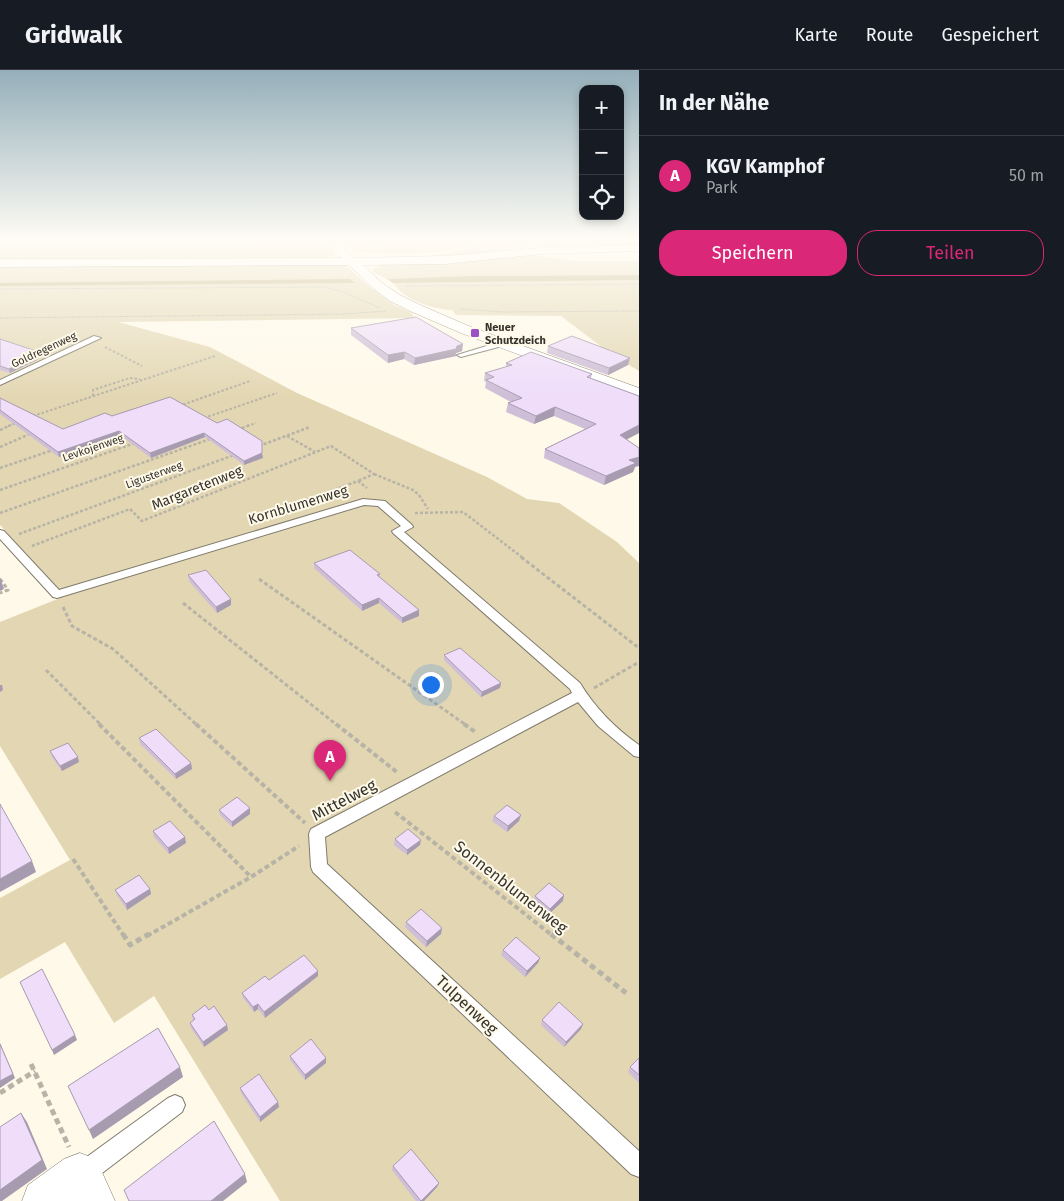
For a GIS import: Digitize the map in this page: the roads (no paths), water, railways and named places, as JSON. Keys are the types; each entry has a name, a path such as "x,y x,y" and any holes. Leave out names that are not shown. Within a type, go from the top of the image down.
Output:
{"street":[{"path":"385,292 407,309 639,394"},
{"path":"44,1201 87,1188"}],"lane":[{"name":"Goldregenweg","path":"0,383 94,339"},
{"path":"461,354 503,343"},
{"name":"Kornblumenweg","path":"2,536 57,594 363,502 381,503 408,527 397,531 575,686 580,696"},
{"path":"580,696 590,711 622,740 639,752"},
{"name":"Mittelweg","path":"317,834 580,696"},
{"name":"Tulpenweg","path":"317,834 319,867 639,1166"},
{"path":"87,1188 176,1105"}],"place":[{"name":"Neuer Schutzdeich","path":"475,333"},
{"name":"KGV Kamphof","path":"330,781"}]}
